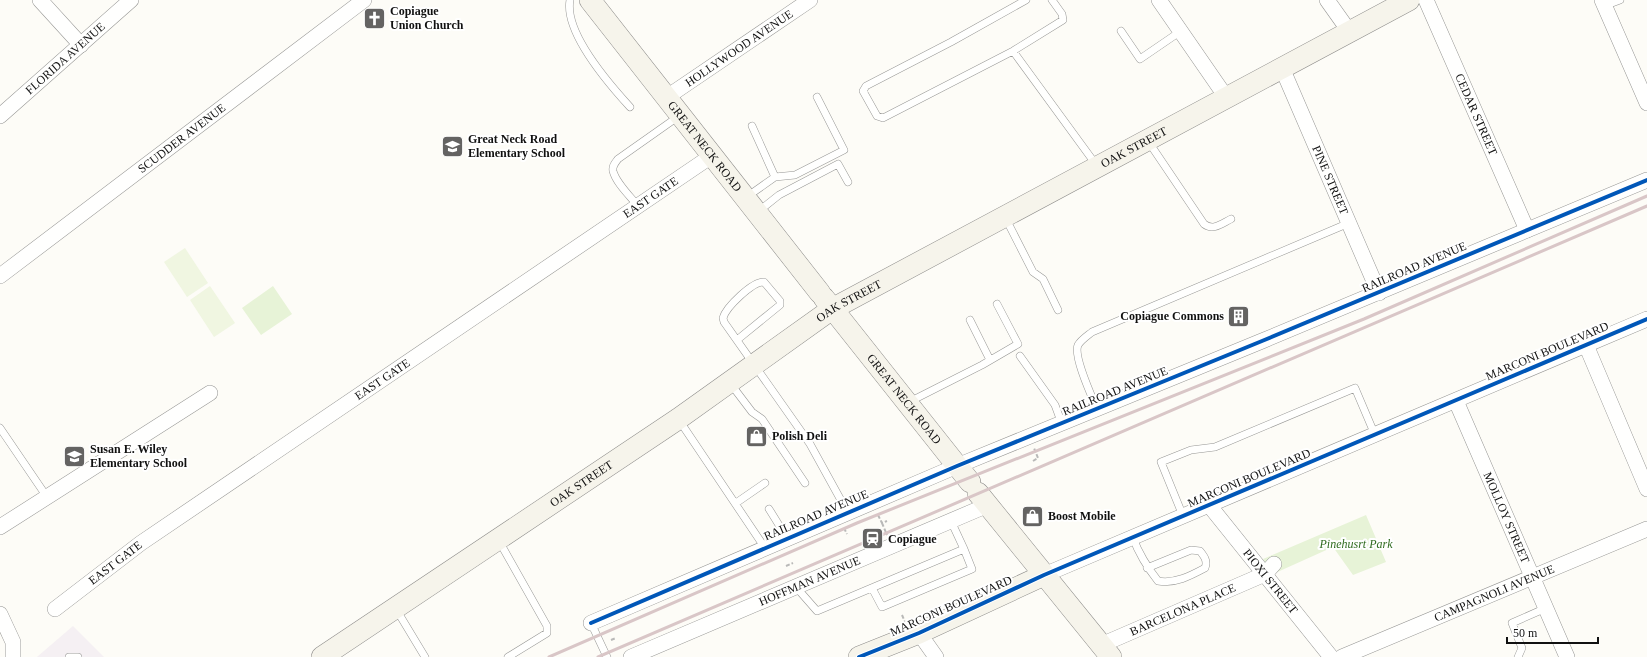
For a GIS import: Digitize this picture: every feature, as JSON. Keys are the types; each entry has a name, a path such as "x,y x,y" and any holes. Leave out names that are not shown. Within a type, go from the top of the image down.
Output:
{"main road":[{"name":"GREAT NECK ROAD","path":"590,0 713,155 825,300 1106,651"},
{"name":"OAK STREET","path":"322,657 678,419 754,366 825,300 1005,216 1409,0"},
{"name":"MARCONI BOULEVARD","path":"859,657 919,633 1044,575"}],"street":[{"path":"40,0 81,45"},
{"name":"FLORIDA AVENUE","path":"0,116 131,0"},
{"name":"SCUDDER AVENUE","path":"0,276 364,0"},
{"name":"HOLLYWOOD AVENUE","path":"667,97 810,0"},
{"path":"1159,0 1226,97"},
{"path":"1327,0 1349,32"},
{"name":"CEDAR STREET","path":"1426,0 1527,230"},
{"path":"1603,3 1647,103"},
{"name":"PINE STREET","path":"1282,68 1378,293"},
{"name":"EAST GATE","path":"55,608 148,538 713,155"},
{"name":"RAILROAD AVENUE","path":"591,623 957,466 1062,424 1647,180"},
{"name":"MARCONI BOULEVARD","path":"1044,575 1647,319"},
{"path":"1586,345 1647,489"},
{"path":"1,525 210,393"},
{"name":"MOLLOY STREET","path":"1456,400 1567,657"},
{"name":"HOFFMAN AVENUE","path":"631,657 951,520 979,493"},
{"name":"PIOXI STREET","path":"1209,505 1270,569 1331,657"},
{"name":"CAMPAGNOLI AVENUE","path":"1342,657 1647,529"},
{"name":"BARCELONA PLACE","path":"1106,651 1270,569"},
{"path":"0,614 13,642 13,657"},
{"path":"919,633 936,657"}],"lane":[{"path":"570,0 576,34 610,85 630,107"},
{"path":"1026,0 951,42 866,86 863,91 877,116 883,118 1013,51 1063,20 1052,0"},
{"path":"1603,3 1620,0"},
{"path":"1121,31 1140,59 1180,31"},
{"path":"1013,51 1097,166"},
{"path":"752,205 763,184 775,177 795,176 844,150 817,97"},
{"path":"638,206 617,179 613,170 614,165 618,159 681,115"},
{"path":"752,126 775,177"},
{"path":"1147,140 1204,224 1209,228 1214,228 1230,219"},
{"path":"752,205 779,195 838,164 848,182"},
{"path":"1005,216 1033,272 1043,279 1058,310"},
{"path":"1097,409 1077,356 1077,346 1087,336 1348,223"},
{"path":"737,340 780,305 780,301 764,282 757,284 730,305 724,314 724,322 810,444 848,513"},
{"path":"908,403 1018,344 997,304"},
{"path":"970,320 990,360"},
{"path":"1020,356 1054,405 1062,424"},
{"path":"730,383 752,412 762,419 805,483"},
{"path":"1183,516 1161,462 1191,450 1215,447 1355,388 1375,435"},
{"path":"678,419 766,548"},
{"path":"0,428 47,497"},
{"path":"736,503 764,483"},
{"path":"769,509 787,538"},
{"path":"872,588 882,607 972,568 951,520"},
{"path":"1133,538 1139,554 1147,568 1158,581 1169,583 1191,576 1205,568 1206,564 1204,556 1200,551 1191,550 1147,568"},
{"path":"498,539 547,626 547,633 508,657"},
{"path":"796,587 817,611 964,549"},
{"path":"395,608 425,657"},
{"path":"1527,657 1512,623 1546,608"},
{"path":"591,623 607,657"},
{"path":"1518,657 1522,648"},
{"path":"68,657 78,657"}],"path":[{"path":"1033,446 1038,458 1033,461"},
{"path":"877,512 888,538"},
{"path":"882,523 887,521"},
{"path":"843,527 847,534"},
{"path":"786,566 793,563"},
{"path":"611,640 616,638"}],"shaded area":[{"path":"73,626 104,657 37,657"}],"green space":[{"path":"185,248 208,283 187,297 164,262"},
{"path":"210,286 235,323 214,337 190,300"},
{"path":"273,286 292,314 261,335 242,308"},
{"name":"Pinehusrt Park","path":"1366,515 1386,562 1353,575 1333,547 1273,574 1263,559"}],"railway":[{"path":"549,657 857,523 1364,319 1647,196"},
{"path":"598,657 1647,206"}],"cycle path":[{"path":"591,623 957,466 1262,341 1647,180"},
{"path":"859,657 919,633 1044,575 1647,319"}],"place":[{"name":"Copiague Union Church","path":"375,18"},
{"name":"Great Neck Road Elementary School","path":"453,146"},
{"name":"Copiague Commons","path":"1239,316"},
{"name":"Polish Deli","path":"756,436"},
{"name":"Susan E. Wiley Elementary School","path":"75,456"},
{"name":"Boost Mobile","path":"1032,516"},
{"name":"Copiague","path":"872,539"}]}
